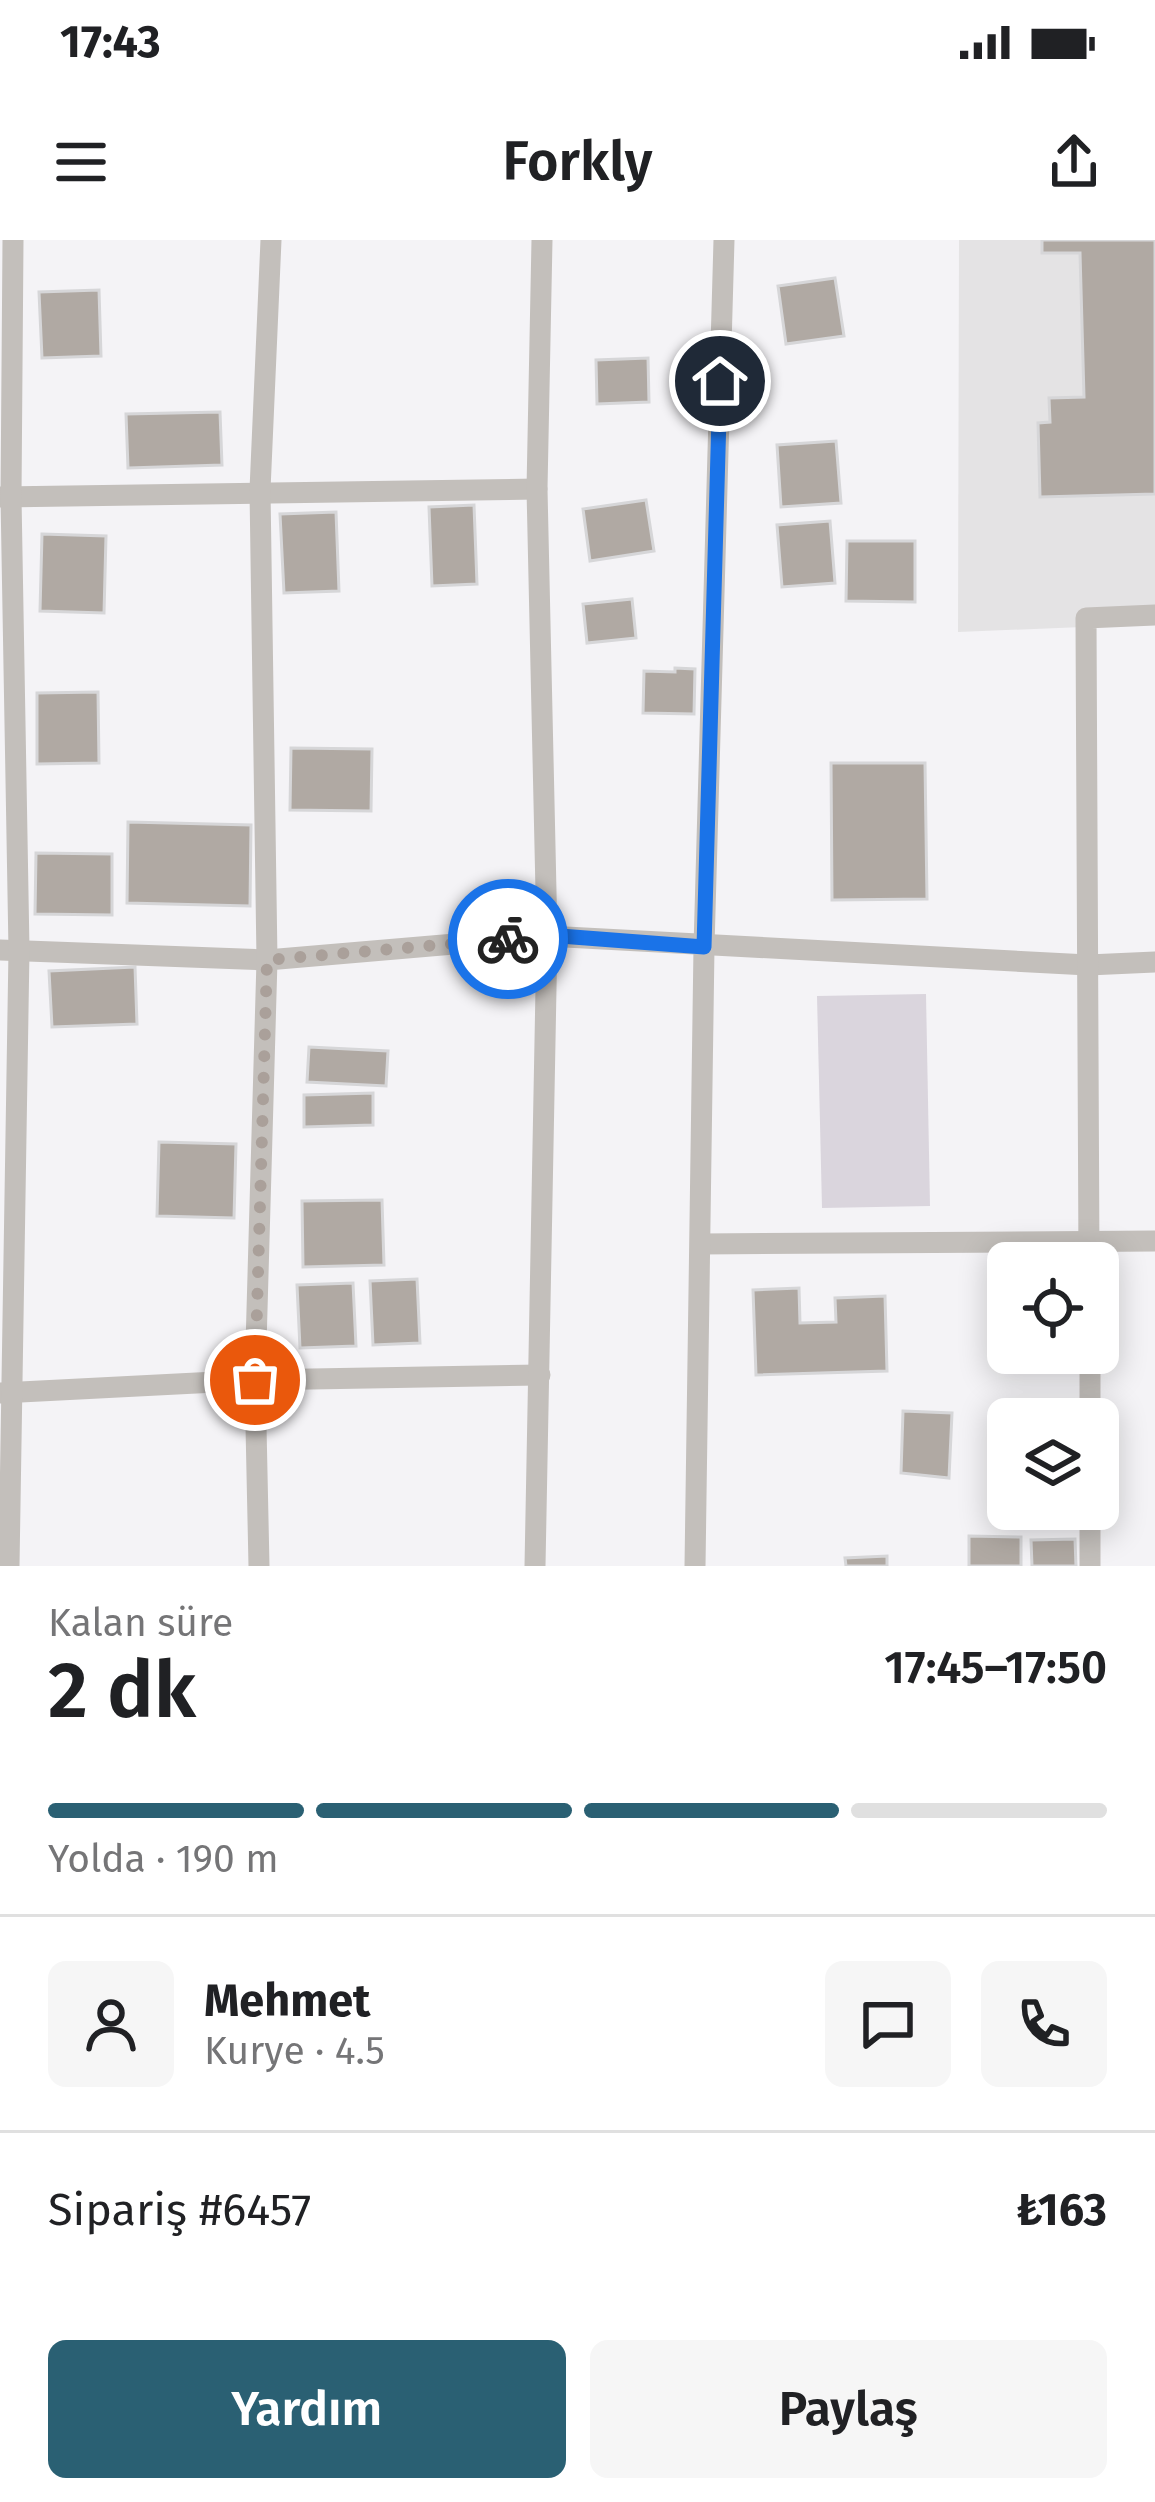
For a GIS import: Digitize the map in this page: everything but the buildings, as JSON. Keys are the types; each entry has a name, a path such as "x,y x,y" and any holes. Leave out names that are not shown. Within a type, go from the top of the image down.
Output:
{"street":[{"path":"10,1566 6,497 13,240"},
{"path":"259,1566 255,1380 267,960 260,490 271,240"},
{"path":"535,1566 547,935 537,489 542,240"},
{"path":"695,1566 704,947 724,240"},
{"path":"6,497 537,489"},
{"path":"1089,1242 1086,618 1155,615"},
{"path":"9,950 267,960 547,935 1088,965 1155,962"},
{"path":"1119,1248 1155,1241"},
{"path":"701,1244 987,1251"},
{"path":"6,1394 255,1380 540,1376"},
{"path":"1090,1530 1090,1566"}],"shaded area":[{"path":"959,240 1155,240 1155,624 958,632"},
{"path":"926,994 930,1206 822,1208 817,996"}],"way so far":[{"path":"255,1380 267,960 508,939"}],"route":[{"path":"508,939 547,935 704,947 720,381"}]}
